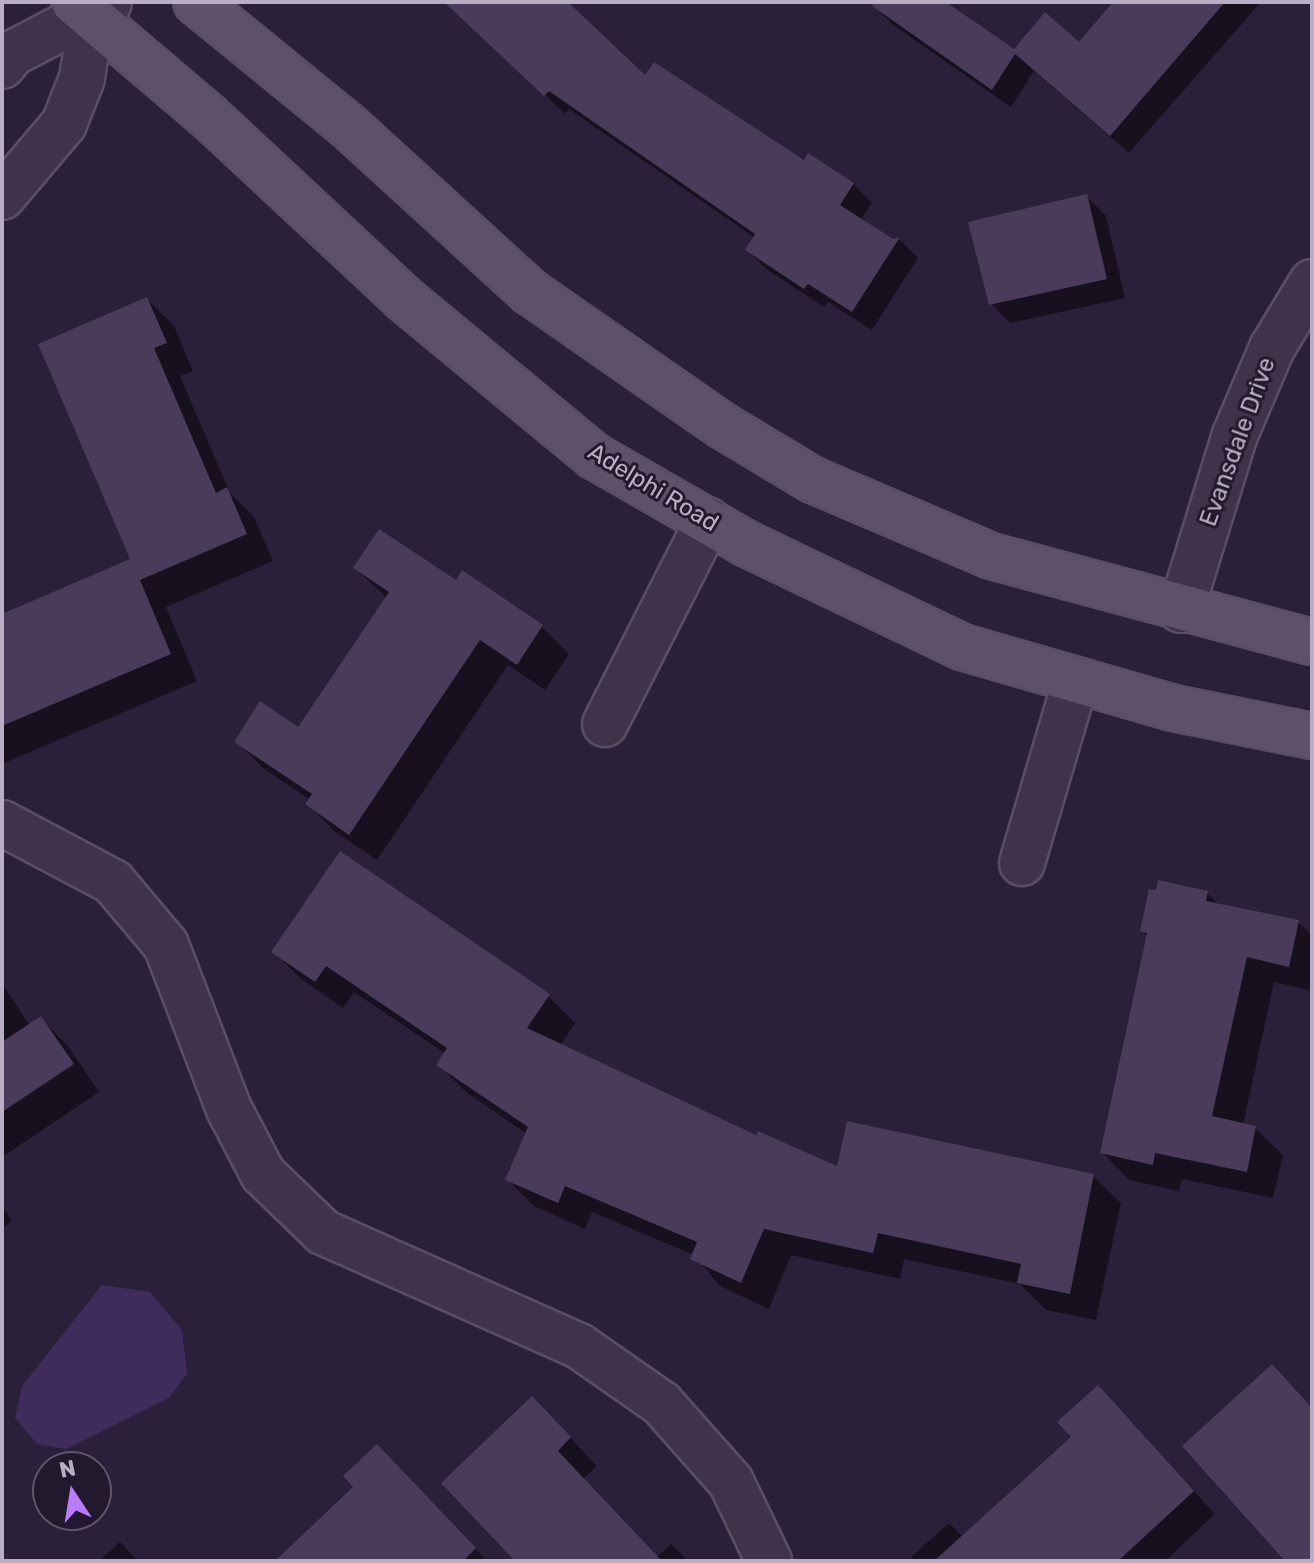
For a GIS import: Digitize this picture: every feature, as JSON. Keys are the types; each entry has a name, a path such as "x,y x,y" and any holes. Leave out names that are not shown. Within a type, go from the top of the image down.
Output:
{"main road":[{"path":"196,2 347,125 530,292 723,426 813,480 991,556 1181,610 1312,642"},
{"name":"Adelphi Road","path":"92,6 403,298 582,446 708,521 962,647 1173,708 1312,736"}],"street":[{"path":"2,66 13,53 92,6"},
{"path":"2,197 64,124 82,78 92,6"},
{"name":"Evansdale Drive","path":"1181,610 1235,435 1272,348 1312,282"},
{"path":"605,724 708,521"},
{"path":"1022,863 1076,680"},
{"path":"2,823 113,882 166,945 229,1109 263,1174 313,1223 422,1280 579,1346 662,1404 731,1482 769,1561"}],"shaded area":[{"path":"102,1285 150,1292 182,1330 187,1374 169,1398 66,1449 37,1444 15,1418 22,1386"}],"building":[{"path":"444,2 568,2 645,75 654,62 804,160 808,153 854,183 840,205 893,239 900,237 852,312 808,284 804,289 745,250 755,234 549,91 544,96"},
{"path":"875,2 946,2 1014,49 1045,12 1079,42 1113,2 1225,2 1110,136 1015,54 992,90 872,6"},
{"path":"1087,194 1107,279 989,305 968,222"},
{"path":"147,297 167,343 154,348 216,493 227,487 247,534 140,580 171,654 2,726 2,614 130,559 38,344"},
{"path":"379,529 456,580 462,570 543,625 517,665 480,640 349,835 305,804 312,794 234,742 260,701 298,727 389,592 353,568"},
{"path":"340,851 550,994 527,1028 756,1135 758,1131 837,1166 847,1121 1094,1174 1070,1294 1017,1283 1021,1264 878,1233 873,1253 764,1229 741,1283 690,1259 697,1242 565,1186 558,1203 505,1180 528,1127 436,1065 447,1048 326,966 315,982 271,952"},
{"path":"1158,880 1208,891 1206,901 1299,920 1289,967 1247,957 1212,1116 1256,1126 1247,1172 1155,1153 1153,1165 1100,1153 1147,933 1140,931 1149,889 1156,890"},
{"path":"41,1016 74,1064 2,1112 2,1042"},
{"path":"1272,1364 1312,1408 1312,1561 1285,1561 1182,1446"},
{"path":"1098,1385 1194,1491 1118,1561 934,1561 1071,1437 1057,1422"},
{"path":"532,1396 571,1437 558,1451 662,1561 515,1561 441,1483"},
{"path":"377,1444 476,1548 463,1561 275,1561 353,1487 343,1476"}]}
